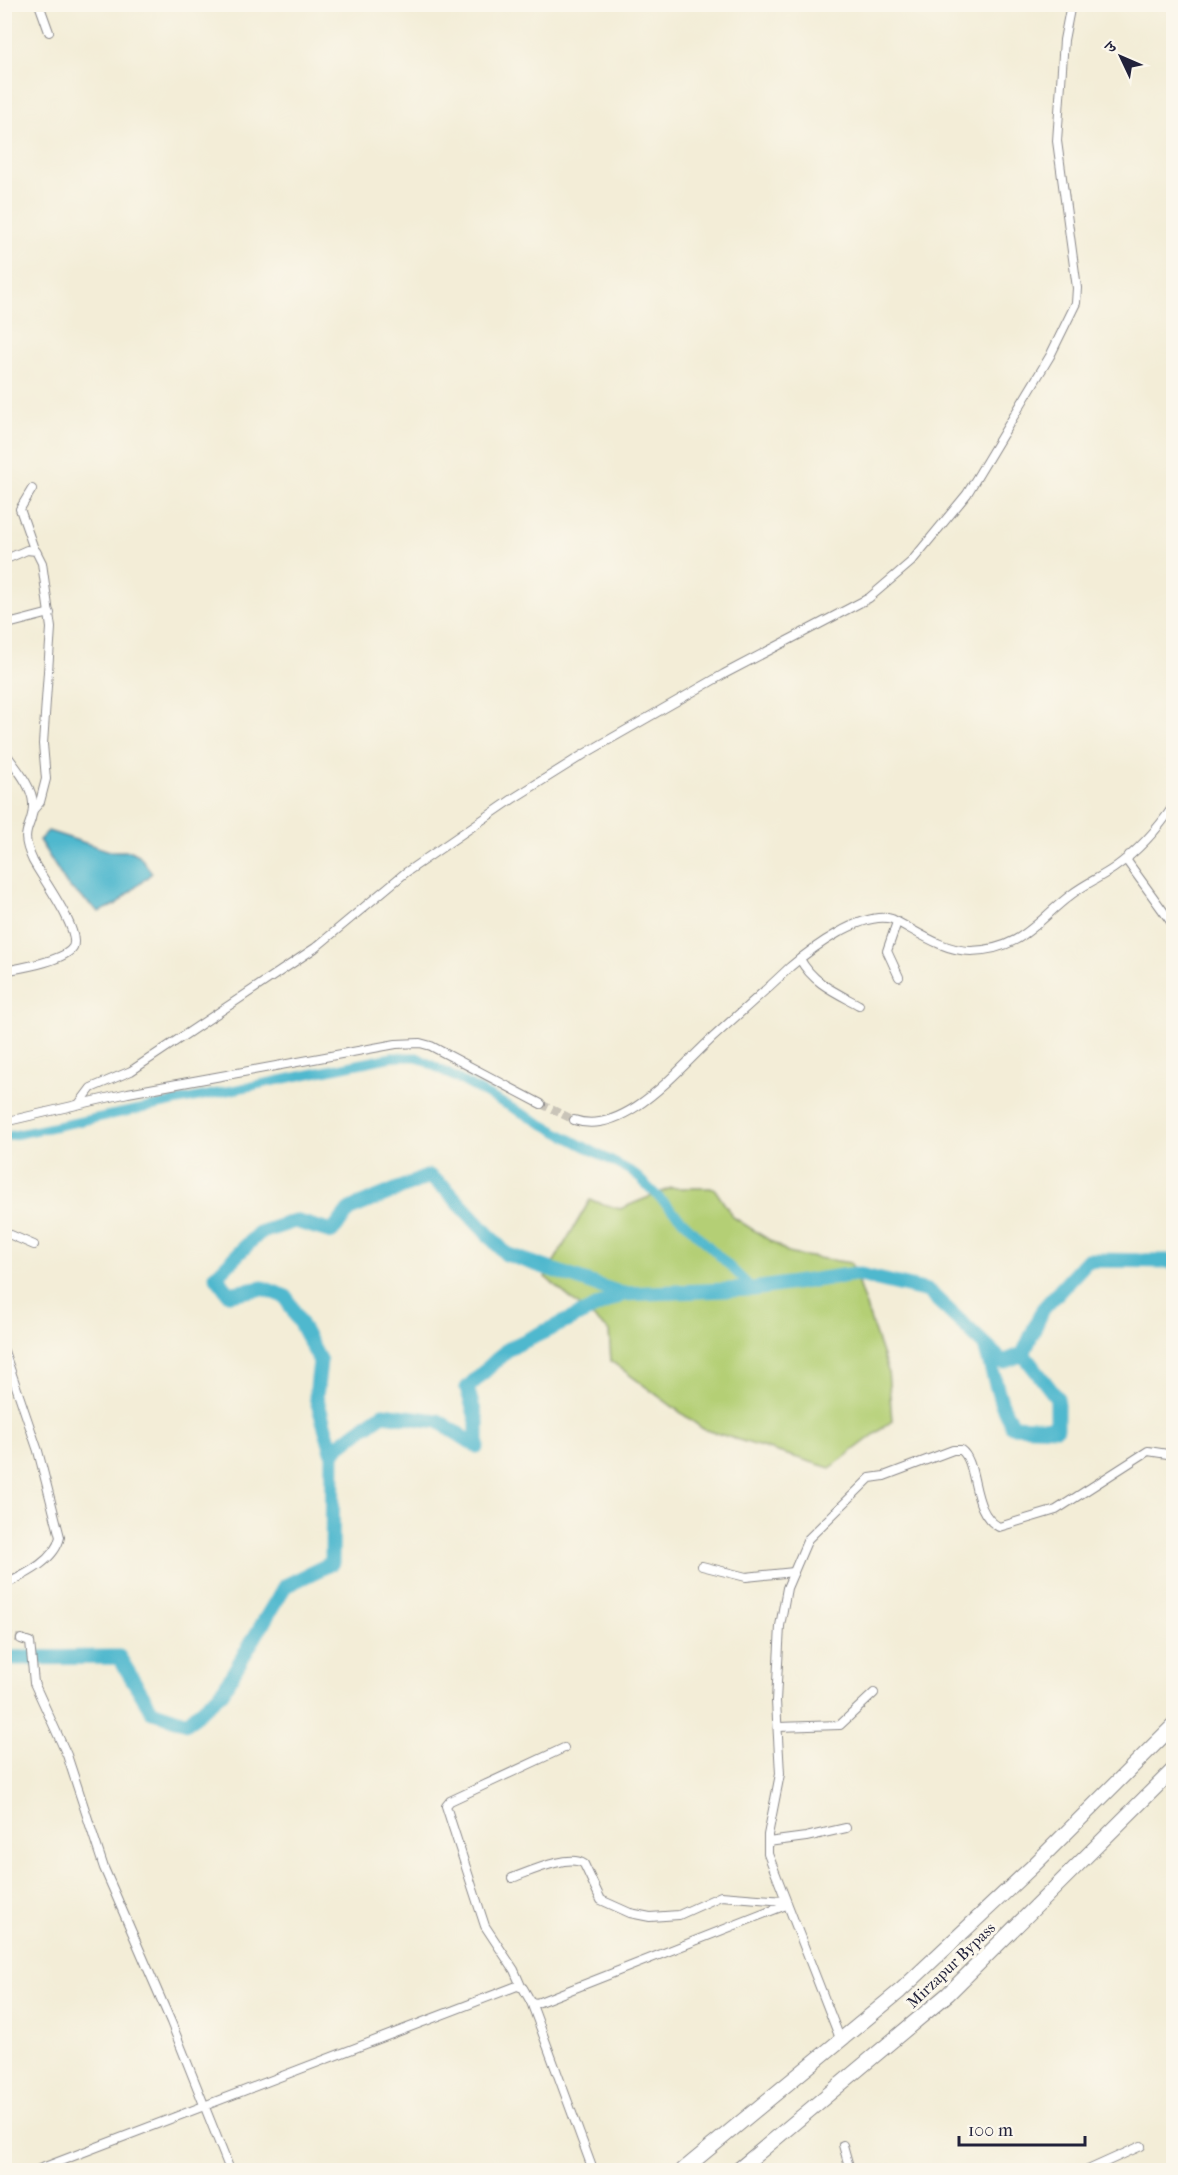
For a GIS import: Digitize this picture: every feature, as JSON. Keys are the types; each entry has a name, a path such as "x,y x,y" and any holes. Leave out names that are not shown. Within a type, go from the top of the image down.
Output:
{"highway":[{"path":"683,2170 900,1991 1033,1866 1173,1725"},
{"name":"Mirzapur Bypass","path":"738,2170 948,1994 1173,1769"}],"street":[{"path":"39,4 49,32"},
{"path":"79,1104 91,1088 131,1071 315,948 405,873 514,798 586,753 724,674 869,598 911,562 967,494 1050,356 1076,303 1077,288 1057,141 1063,51 1071,4"},
{"path":"4,971 66,954 75,940 70,924 38,871 25,842 27,825 33,810 40,802 46,778 43,744 48,693 50,613 42,563 34,549 20,509 32,489"},
{"path":"4,560 34,549"},
{"path":"4,625 50,613"},
{"path":"4,751 27,784 33,801 33,810"},
{"path":"574,1120 584,1124 601,1123 649,1098 800,959 838,934 866,921 881,916 957,950 972,951 1011,944 1029,934 1071,895 1129,855 1158,828 1173,805"},
{"path":"1129,855 1127,861 1161,905 1173,926"},
{"path":"897,922 887,951 899,977"},
{"path":"800,959 818,982 859,1005"},
{"path":"4,1122 79,1104 396,1044 420,1043 430,1046 541,1104"},
{"path":"4,1232 34,1245"},
{"path":"4,1351 38,1451 60,1537 55,1551 48,1558 4,1585"},
{"path":"841,2041 785,1903 770,1862 768,1842 780,1774 777,1727 780,1626 787,1588 808,1539 870,1478 884,1476 953,1450 961,1450 966,1454 976,1493 990,1522 999,1527 1056,1510 1143,1454 1154,1450 1173,1455"},
{"path":"702,1566 746,1577 794,1572"},
{"path":"21,1639 29,1641 34,1683 67,1755 104,1868 171,2022 230,2170"},
{"path":"777,1727 840,1725 874,1693"},
{"path":"564,1748 450,1801 446,1806 485,1926 514,1970 531,2002 592,2170"},
{"path":"768,1842 806,1837 846,1827"},
{"path":"512,1878 566,1860 579,1860 584,1864 601,1900 630,1913 650,1917 679,1915 721,1896 785,1903"},
{"path":"531,2002 537,2003 785,1903"},
{"path":"38,2170 521,1986"},
{"path":"843,2145 850,2170"},
{"path":"1088,2170 1141,2146"}],"green space":[{"path":"671,1188 714,1188 733,1217 791,1254 851,1263 888,1371 892,1421 830,1468 703,1429 611,1361 609,1331 545,1277 590,1200 620,1209"}],"water":[{"path":"48,831 110,851 131,851 139,855 152,873 115,905 99,912 67,885 39,840"}],"waterway":[{"path":"4,1137 392,1057 417,1057 634,1173 753,1289"},
{"path":"333,1454 316,1397 320,1361 286,1297 263,1288 229,1294 216,1276 259,1233 295,1221 332,1232 350,1209 429,1176 447,1190 506,1254 623,1294"},
{"path":"4,1658 119,1657 152,1711 187,1723 222,1692 285,1586 332,1563 333,1454 339,1445 383,1414 438,1421 477,1446 477,1421 467,1388 508,1349 623,1294 753,1289 856,1274 928,1291 1003,1362 1023,1354 1043,1309 1088,1260 1170,1261 1174,1264"},
{"path":"985,1346 1001,1402 1012,1426 1057,1428 1057,1398 1023,1354"}],"tunnel":[{"path":"541,1104 574,1120"},
{"path":"4,1635 21,1639"}]}
